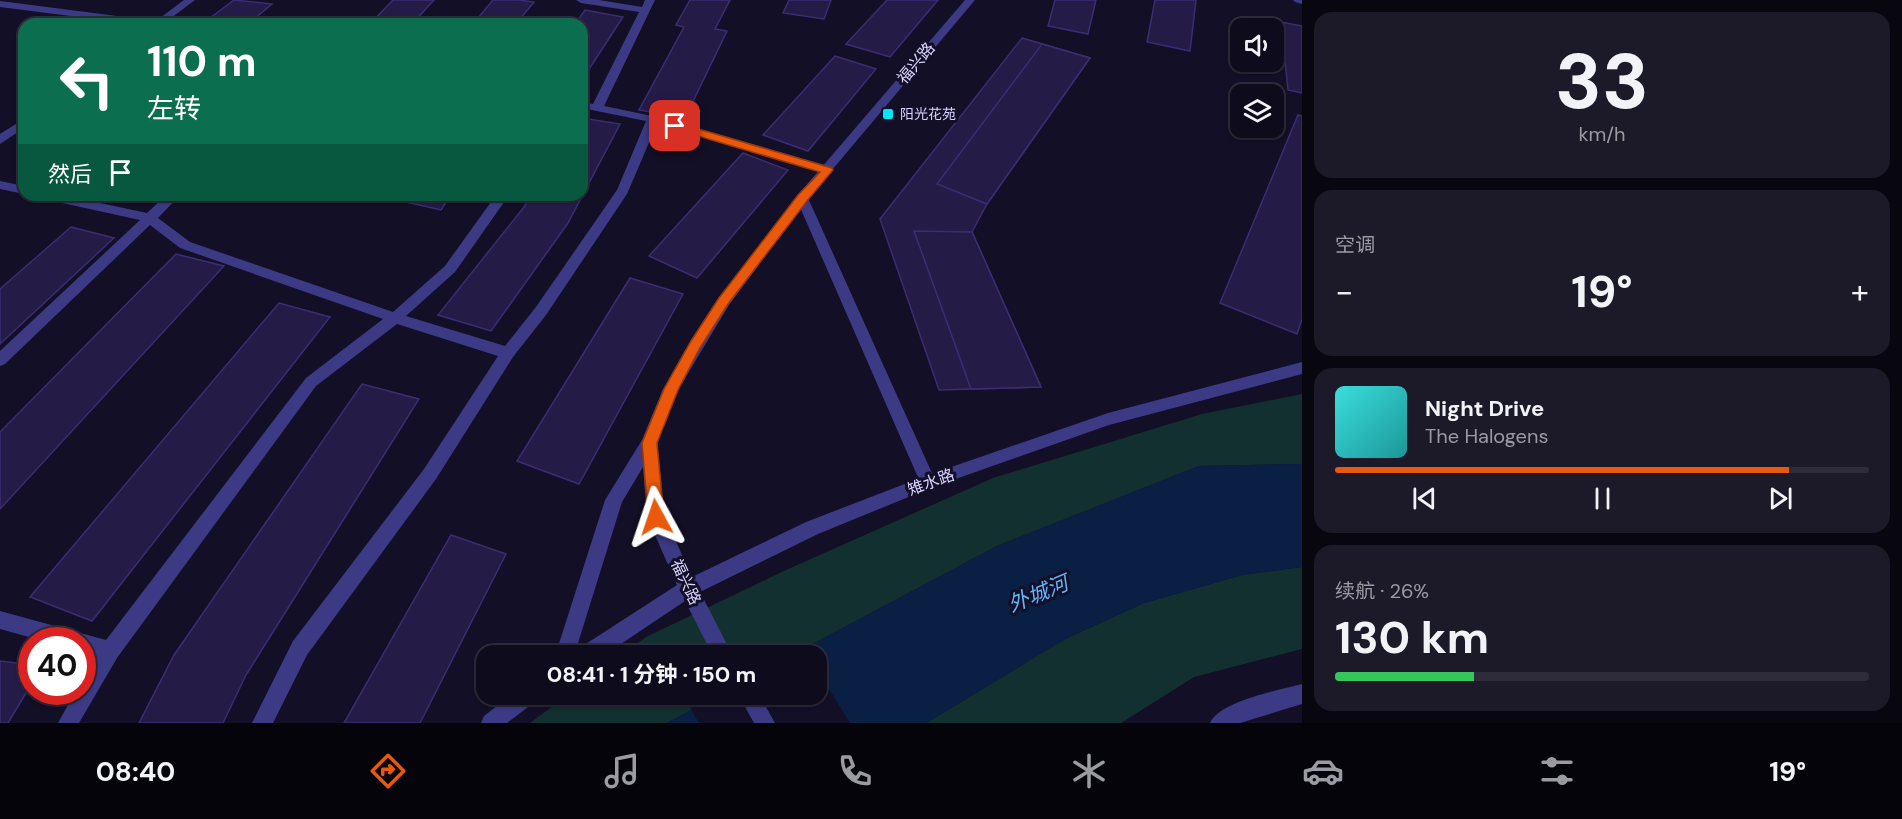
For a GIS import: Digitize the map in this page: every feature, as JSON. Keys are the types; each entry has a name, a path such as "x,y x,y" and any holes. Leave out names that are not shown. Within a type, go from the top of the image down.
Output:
{"street":[{"path":"165,18 190,0"},
{"path":"581,0 647,5 597,108"},
{"name":"福兴路","path":"717,645 688,588 656,517 649,443 671,389 696,344 724,301 802,198 828,170 969,0"},
{"path":"0,4 110,18"},
{"path":"588,106 653,119 828,170"},
{"path":"262,723 300,648 430,474 508,353 541,311 623,191 653,119"},
{"path":"0,140 18,126"},
{"path":"0,185 18,189"},
{"path":"802,198 928,482"},
{"path":"72,201 150,218 184,245 395,318 508,353"},
{"path":"0,360 168,201"},
{"path":"68,723 110,651 311,382 395,318 450,269 499,201"},
{"name":"雉水路","path":"602,645 688,588 812,528 928,482 1108,419 1302,368"},
{"path":"568,645 614,500 649,443"},
{"path":"0,621 23,627"},
{"path":"96,647 110,651"},
{"path":"1220,723 1240,712 1302,694"},
{"path":"491,723 515,705"},
{"path":"754,705 765,723"}],"green space":[{"path":"1302,394 1302,464 1199,466 997,546 811,645 635,645 646,637 786,570 993,478 1202,414"},
{"path":"1302,567 1302,649 1194,677 1121,723 926,723 1065,639 1144,603 1242,575"},
{"path":"554,705 701,705 667,723 530,723"}],"water":[{"name":"外城河","path":"1302,464 1302,567 1242,575 1144,603 1065,639 926,723 667,723 701,705 827,705 827,645 811,645 997,546 1199,466"}],"pier":[{"path":"827,686 850,723 699,723 690,707 694,705 827,705"}],"building":[{"path":"234,0 272,4 255,18 210,18"},
{"path":"393,0 434,0 418,18 376,18"},
{"path":"493,0 534,2 521,18 478,18"},
{"path":"690,0 730,0 715,29 727,31 685,118 639,110 684,27 676,25"},
{"path":"789,0 831,0 824,19 783,13"},
{"path":"887,0 938,0 890,57 846,44"},
{"path":"1055,0 1096,0 1088,34 1048,26"},
{"path":"1155,0 1196,0 1190,51 1147,42"},
{"path":"585,10 623,17 588,71 588,18 579,18"},
{"path":"1284,23 1302,26 1302,93 1288,90"},
{"path":"1022,38 1090,58 987,204 972,232 1041,387 939,390 880,219"},
{"path":"1042,44 1090,58 987,204 937,184"},
{"path":"835,56 876,69 808,151 763,135"},
{"path":"1298,115 1302,116 1302,319 1297,334 1220,303"},
{"path":"588,119 620,124 588,185"},
{"path":"743,153 788,170 697,278 649,256"},
{"path":"402,201 447,201 441,210"},
{"path":"528,201 580,201 568,223 491,331 438,315"},
{"path":"71,227 114,238 0,344 0,289"},
{"path":"914,231 972,232 1041,387 971,389"},
{"path":"176,254 224,266 0,509 0,432"},
{"path":"630,278 683,294 579,484 517,461"},
{"path":"279,303 330,317 92,621 30,597"},
{"path":"362,384 419,399 246,675 223,723 139,723 174,655"},
{"path":"451,535 506,554 420,723 344,723"},
{"path":"0,661 18,663 19,705 8,723 0,723"}],"place":[{"name":"阳光花苑","path":"888,114"}],"route":[{"path":"656,517 649,443 671,389 696,344 724,301 802,198 828,170 675,126"}]}
